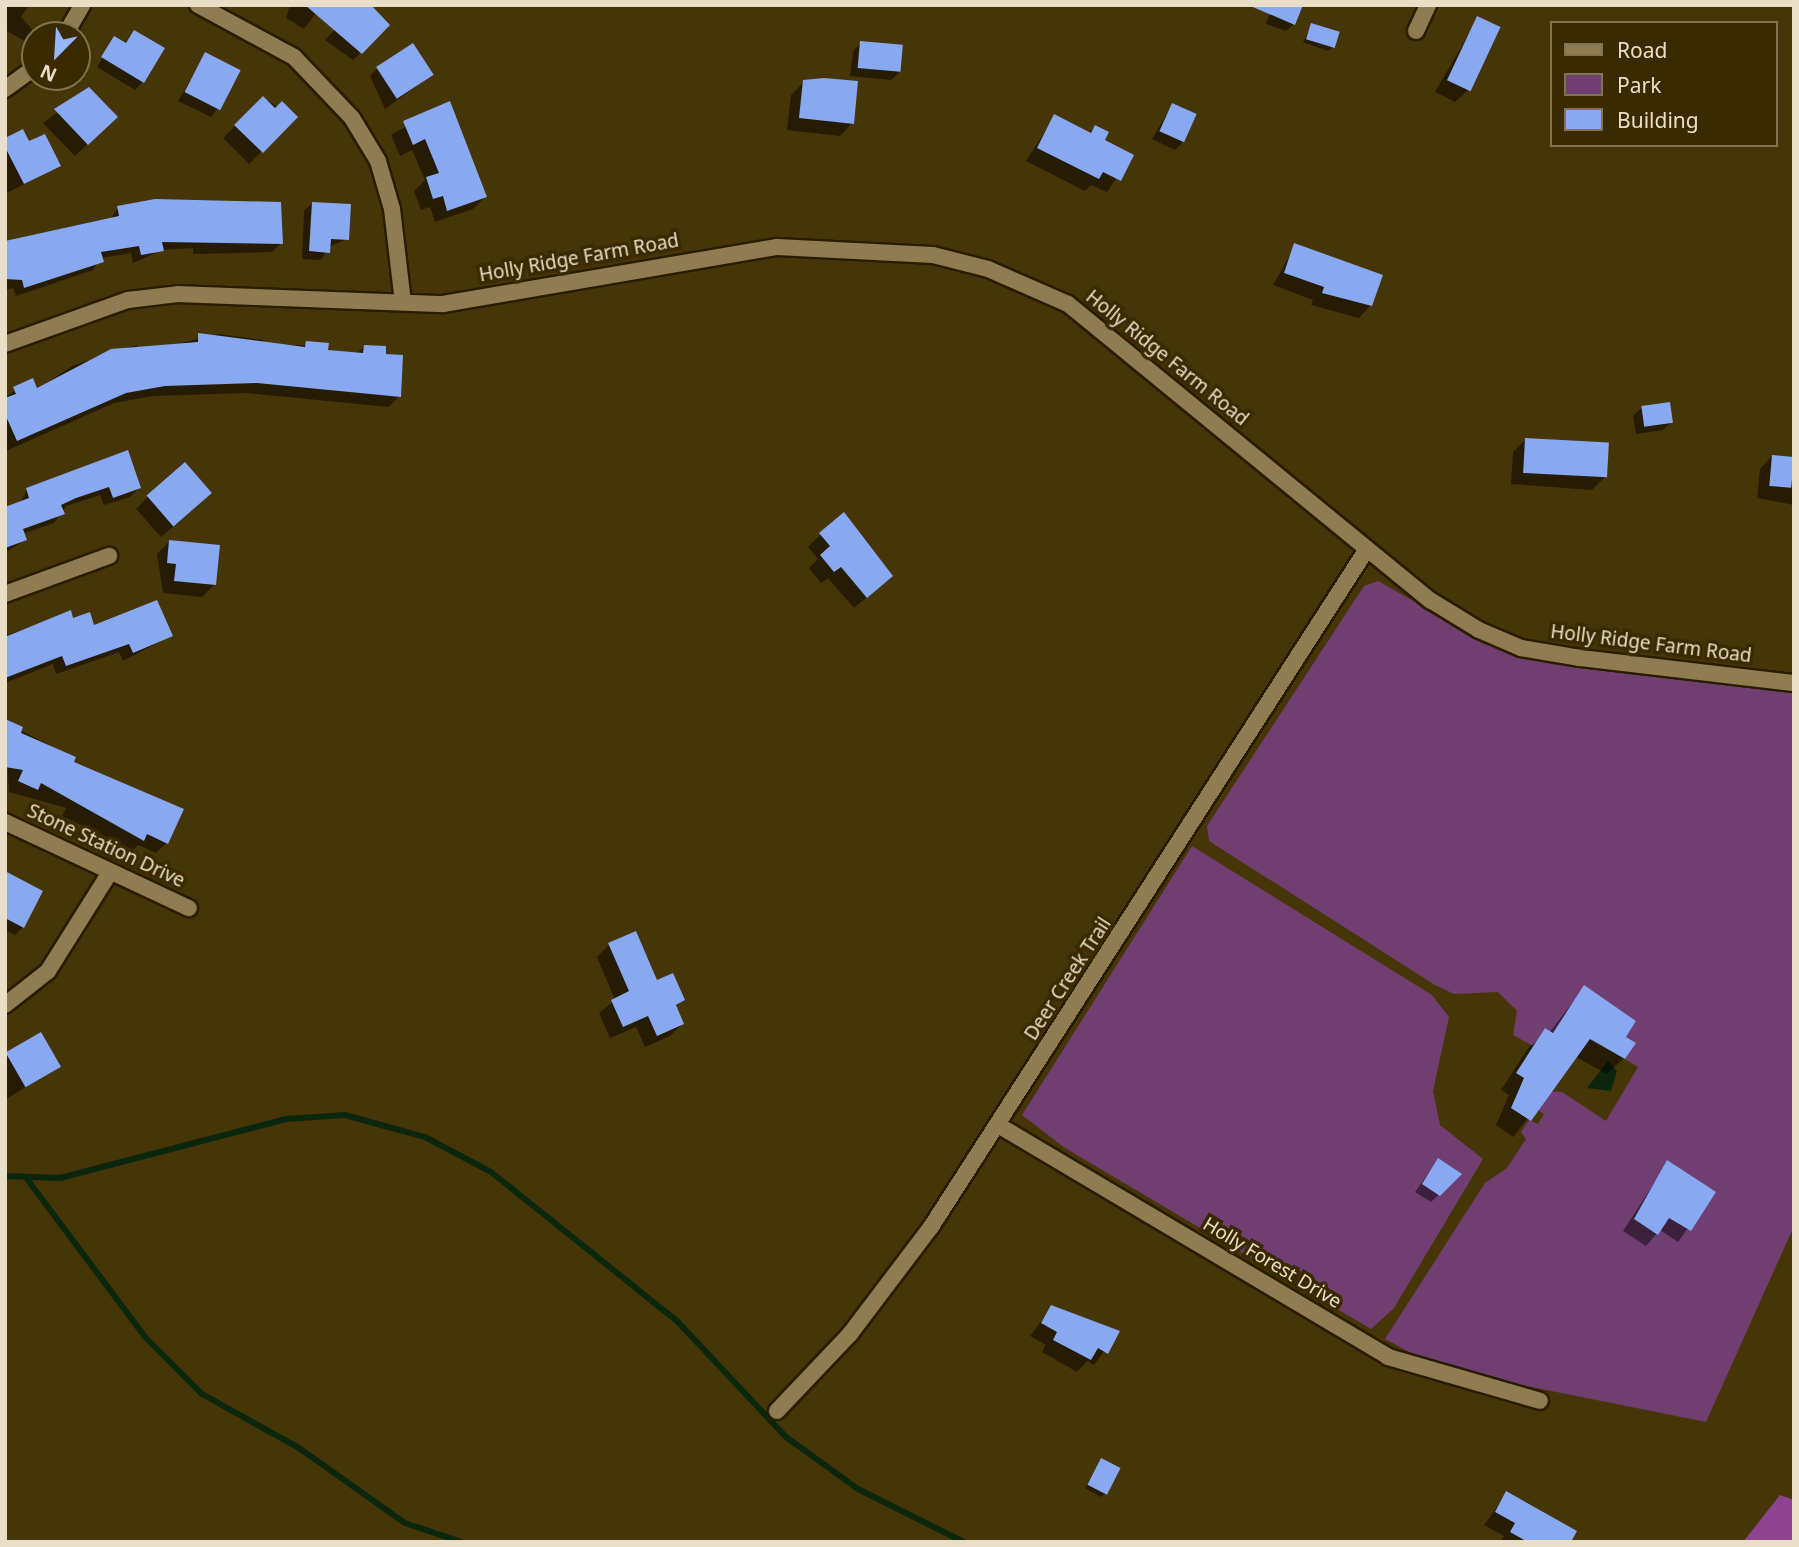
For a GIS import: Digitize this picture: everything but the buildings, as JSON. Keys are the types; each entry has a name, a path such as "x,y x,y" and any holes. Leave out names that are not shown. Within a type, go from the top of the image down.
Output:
{"street":[{"path":"73,21 82,5"},
{"path":"198,5 294,57 352,118 377,161 393,209 403,302"},
{"path":"1416,31 1428,5"},
{"path":"5,89 21,77"},
{"name":"Holly Ridge Farm Road","path":"5,344 128,300 178,294 443,304 777,247 885,249 955,261 1068,304 1430,600 1521,648 1794,683"},
{"name":"Deer Creek Trail","path":"777,1411 850,1334 998,1125 1367,548"},
{"path":"5,594 109,556"},
{"name":"Stone Station Drive","path":"5,822 189,908"},
{"path":"5,1005 48,971 110,872"},
{"name":"Holly Forest Drive","path":"998,1125 1388,1357 1540,1401"}],"green space":[{"path":"1378,581 1499,649 1552,664 1794,692 1794,1226 1706,1422 1441,1369 1385,1339 1485,1183 1507,1168 1526,1139 1521,1132 1529,1120 1538,1124 1544,1114 1537,1109 1548,1091 1562,1092 1606,1121 1638,1067 1625,1059 1635,1043 1626,1037 1636,1021 1584,986 1558,1036 1545,1028 1533,1046 1513,1035 1517,1011 1498,992 1454,994 1435,985 1209,841 1207,826 1364,586"},
{"path":"1192,846 1432,995 1449,1017 1433,1091 1440,1125 1483,1159 1394,1308 1371,1329 1065,1148 1022,1115"}],"shaded area":[{"path":"1608,1061 1617,1071 1611,1091 1587,1088"},
{"path":"1780,1495 1794,1500 1794,1542 1743,1542"}],"waterway":[{"path":"5,1176 60,1178 286,1119 345,1115 425,1137 491,1172 678,1322 786,1437 858,1489 964,1542"},
{"path":"27,1179 145,1337 202,1394 299,1448 405,1523 461,1542"}]}
